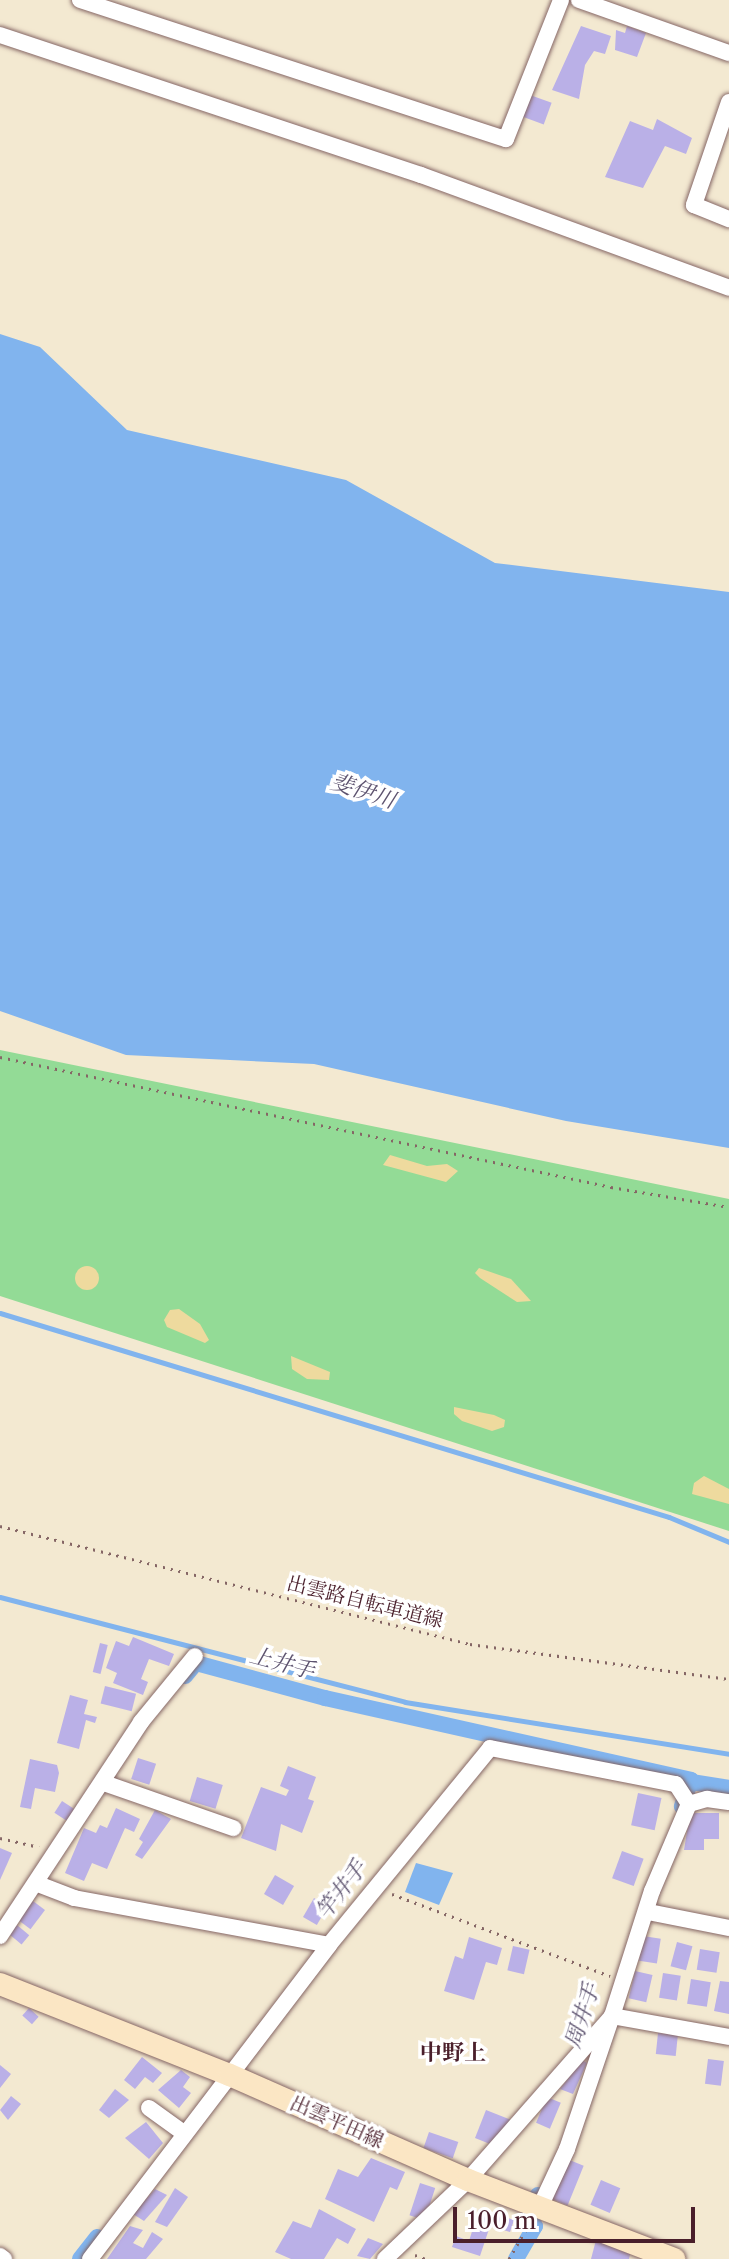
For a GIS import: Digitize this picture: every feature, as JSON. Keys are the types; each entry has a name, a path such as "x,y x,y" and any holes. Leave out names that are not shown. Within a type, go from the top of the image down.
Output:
{"main road":[{"name":"出雲平田線","path":"0,1984 230,2075 468,2180 674,2259"}],"street":[{"path":"80,0 506,139 561,0"},
{"path":"579,0 729,53"},
{"path":"0,35 421,175 729,288"},
{"path":"729,102 694,205 729,219"},
{"path":"0,1936 38,1884 141,1722 195,1656"},
{"path":"90,2259 329,1945 490,1748 676,1784 689,1804"},
{"path":"104,1783 233,1828"},
{"path":"689,1804 707,1799 729,1802"},
{"path":"540,2207 567,2149 648,1912 689,1804"},
{"path":"38,1884 74,1898 329,1945"},
{"path":"648,1912 729,1928"},
{"path":"612,2016 729,2037"},
{"path":"385,2259 468,2180 612,2016"},
{"path":"149,2108 185,2134"}],"path":[{"path":"0,1057 611,1187 729,1207"},
{"name":"出雲路自転車道線","path":"0,1526 470,1644 729,1679"},
{"path":"0,1838 59,1852"},
{"path":"376,1888 624,1981"},
{"path":"509,2259 540,2207"}],"green space":[{"path":"0,1050 729,1199 729,1531 0,1296"}],"sand":[{"path":"390,1155 427,1166 447,1164 458,1171 446,1182 383,1165"},
{"path":"87,1266 98,1273 99,1278 92,1289 87,1290 76,1283 75,1278 82,1267"},
{"path":"479,1268 511,1279 531,1301 517,1302 480,1278 475,1273"},
{"path":"179,1309 200,1324 209,1340 205,1343 167,1327 164,1320 170,1310"},
{"path":"291,1356 330,1372 329,1380 307,1379 292,1369"},
{"path":"454,1407 494,1415 505,1420 504,1427 492,1431 462,1421 454,1414"},
{"path":"704,1476 729,1489 729,1504 692,1494 694,1483"}],"water":[{"name":"斐伊川","path":"0,334 40,347 127,430 346,480 495,563 729,592 729,1148 566,1121 314,1064 126,1055 0,1011"},
{"path":"416,1863 453,1873 439,1905 405,1892"}],"building":[{"path":"581,26 611,36 605,54 594,51 585,65 579,99 552,90"},
{"path":"627,26 646,33 637,57 615,50 616,30 625,33"},
{"path":"530,95 552,103 544,124 522,117"},
{"path":"657,119 692,138 686,154 665,146 643,188 605,177 630,121 653,130"},
{"path":"133,1637 174,1654 169,1666 149,1659 141,1679 148,1682 143,1695 113,1683 117,1673 106,1668 116,1641 129,1646"},
{"path":"100,1643 108,1645 101,1674 93,1672"},
{"path":"105,1686 136,1694 132,1711 101,1703"},
{"path":"70,1695 88,1700 84,1714 97,1717 95,1723 86,1720 79,1749 57,1743"},
{"path":"138,1758 156,1764 149,1785 131,1779"},
{"path":"30,1759 57,1765 59,1773 55,1792 35,1788 31,1809 20,1807"},
{"path":"288,1766 316,1777 308,1799 314,1801 302,1833 281,1824 276,1851 241,1838 261,1787 286,1796 289,1790 280,1786"},
{"path":"197,1777 223,1785 216,1809 190,1801"},
{"path":"638,1793 661,1798 655,1830 631,1825"},
{"path":"62,1801 76,1810 69,1822 54,1813"},
{"path":"116,1808 140,1819 134,1832 125,1828 107,1869 92,1863 84,1881 65,1873 84,1828 96,1833 100,1825 107,1828"},
{"path":"155,1810 171,1819 142,1859 135,1855 143,1842 139,1839"},
{"path":"690,1813 719,1813 719,1839 704,1839 704,1850 684,1850"},
{"path":"0,1848 12,1853 0,1880"},
{"path":"622,1851 644,1859 634,1886 612,1878"},
{"path":"275,1875 294,1886 283,1905 264,1894"},
{"path":"314,1898 328,1906 317,1925 303,1917"},
{"path":"33,1901 45,1910 31,1929 19,1920"},
{"path":"17,1925 29,1935 22,1944 9,1934"},
{"path":"643,1936 661,1939 657,1964 639,1961"},
{"path":"469,1937 502,1948 497,1965 486,1962 474,2000 444,1991 455,1956 463,1959"},
{"path":"677,1942 692,1946 686,1970 671,1966"},
{"path":"513,1946 530,1950 524,1974 507,1970"},
{"path":"700,1949 720,1952 716,1973 697,1970"},
{"path":"635,1971 653,1975 646,2002 629,1998"},
{"path":"663,1973 681,1976 677,2001 659,1998"},
{"path":"691,1979 711,1982 707,2007 687,2004"},
{"path":"720,1981 729,1982 729,2014 714,2011"},
{"path":"29,2008 39,2017 32,2024 22,2015"},
{"path":"658,2033 678,2035 676,2056 656,2054"},
{"path":"142,2057 162,2073 153,2083 145,2077 135,2089 124,2080"},
{"path":"708,2059 724,2061 721,2086 705,2084"},
{"path":"582,2060 587,2063 573,2094 560,2089"},
{"path":"0,2065 11,2074 0,2088"},
{"path":"181,2070 190,2077 183,2087 191,2093 179,2108 158,2090"},
{"path":"115,2089 129,2100 109,2118 99,2110"},
{"path":"11,2096 21,2104 8,2120 0,2110"},
{"path":"547,2097 561,2103 550,2129 536,2123"},
{"path":"486,2110 511,2120 490,2144 475,2138"},
{"path":"146,2122 163,2143 149,2159 125,2138"},
{"path":"429,2132 458,2142 453,2158 423,2148"},
{"path":"371,2158 405,2172 397,2190 390,2187 374,2222 325,2199 338,2169 358,2177"},
{"path":"567,2159 584,2166 568,2206 551,2199"},
{"path":"601,2180 620,2188 610,2213 590,2205"},
{"path":"420,2183 435,2188 425,2220 409,2215"},
{"path":"175,2188 188,2197 167,2227 155,2222"},
{"path":"155,2189 167,2195 144,2221 133,2214"},
{"path":"319,2209 356,2229 348,2244 337,2238 324,2259 291,2259 275,2252 293,2221 311,2228"},
{"path":"479,2209 514,2220 510,2232 490,2226 480,2256 452,2247 456,2236 469,2241"},
{"path":"130,2226 143,2230 133,2243 143,2248 152,2232 163,2239 146,2259 107,2259"},
{"path":"368,2238 383,2244 370,2259 357,2256"},
{"path":"596,2240 631,2250 629,2259 591,2259"}],"waterway":[{"path":"0,1313 669,1517 729,1542"},
{"path":"0,1597 405,1702 729,1754"},
{"name":"上井手","path":"185,1676 196,1663 325,1698 691,1780 682,1806"},
{"name":"竿井手","path":"685,1781 729,1788"},
{"name":"周井手","path":"516,2259 535,2226 528,2217 538,2195"},
{"name":"竿井手","path":"80,2259 97,2237"}],"district":[{"name":"中野上","path":"453,2053"}]}
